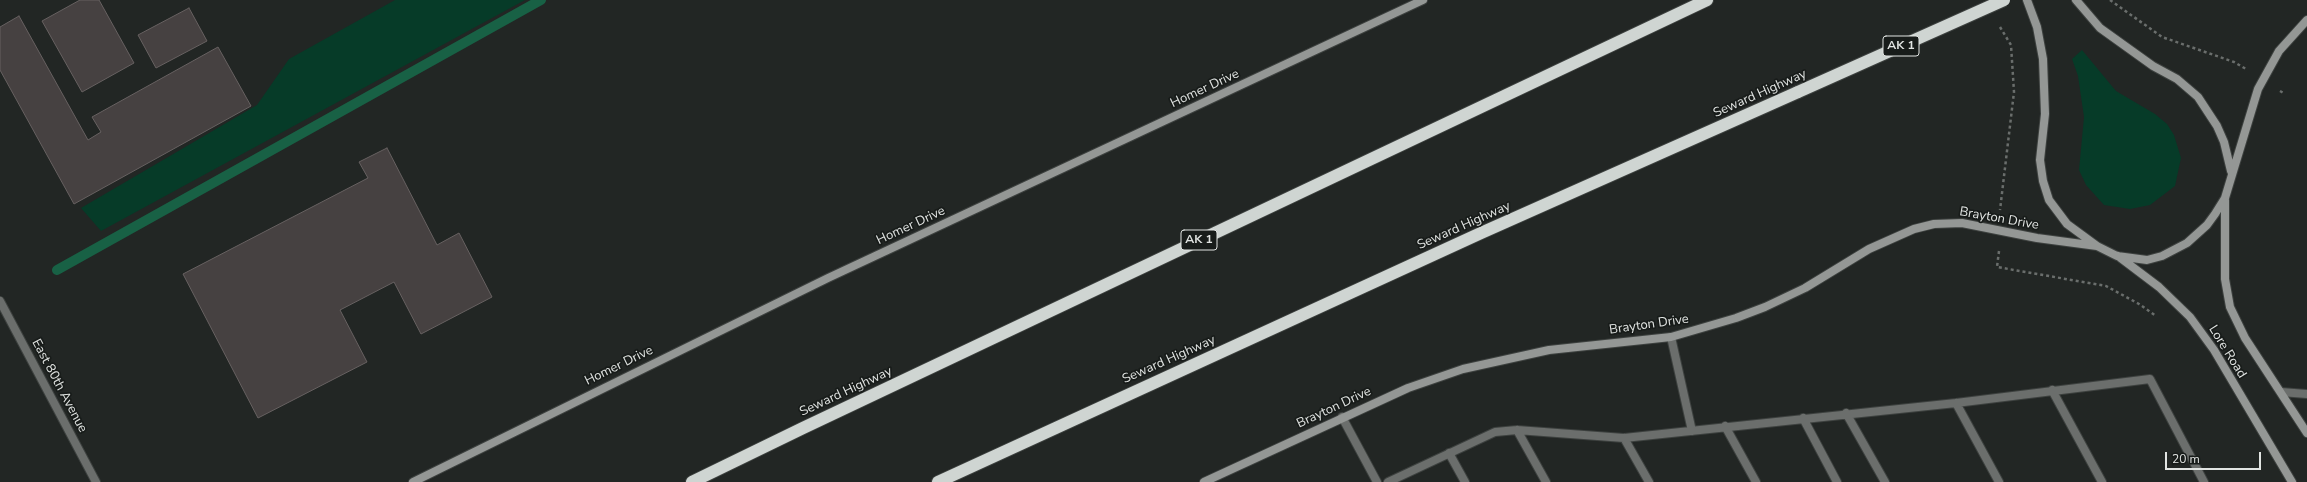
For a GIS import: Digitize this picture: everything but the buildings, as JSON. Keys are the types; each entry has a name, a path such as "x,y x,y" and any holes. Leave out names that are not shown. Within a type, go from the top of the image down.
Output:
{"highway":[{"name":"Seward Highway","path":"692,482 852,404 1707,0"},
{"name":"Seward Highway","path":"938,482 1036,436 2004,0"},
{"path":"951,482 1036,436"}],"street":[{"name":"Homer Drive","path":"414,482 820,282 1423,0"},
{"path":"2027,0 2037,26 2045,85 2040,160 2043,181 2049,200 2056,212 2078,234 2097,246 2117,256 2147,260 2176,250 2188,243 2207,225 2225,198 2258,89 2279,51 2307,20"},
{"path":"2076,0 2100,28 2121,45 2177,79 2198,97 2217,126 2224,142 2232,174"},
{"name":"Lore Road","path":"2225,198 2225,278 2230,307 2245,338 2307,433"},
{"name":"Brayton Drive","path":"1204,482 1342,418 1429,380 1490,362 1549,350 1671,336 1709,327 1765,307 1805,288 1888,239 1903,232 1924,226 1962,223 2037,238 2097,246"},
{"name":"Lore Road","path":"2117,256 2159,287 2190,317 2214,350 2292,482"},
{"name":"East 80th Avenue","path":"0,301 96,482"},
{"path":"1671,336 1692,431"},
{"path":"1388,482 1495,432 1517,430 1624,438 1846,413 1956,403 2052,390 2150,380 2204,482"},
{"path":"2052,390 2102,482"},
{"path":"2281,392 2307,394"},
{"path":"1956,403 1999,482"},
{"path":"1846,413 1885,482"},
{"path":"1342,418 1377,482"},
{"path":"1803,418 1837,482"},
{"path":"1725,426 1756,482"},
{"path":"1517,430 1546,482"},
{"path":"1624,438 1649,482"},
{"path":"1449,453 1465,482"}],"path":[{"path":"2110,0 2162,37 2242,66"},
{"path":"2000,26 2011,45 2014,92 2001,202"},
{"path":"1998,254 1997,267 2106,286 2140,304 2157,317"}],"green space":[{"path":"395,0 525,0 101,231 81,208 257,105 289,59"},
{"path":"2082,50 2116,91 2155,114 2167,124 2174,135 2181,158 2175,186 2150,205 2130,209 2104,205 2086,185 2079,170 2084,117 2078,76 2072,59"}],"waterway":[{"path":"57,270 541,0"}]}
